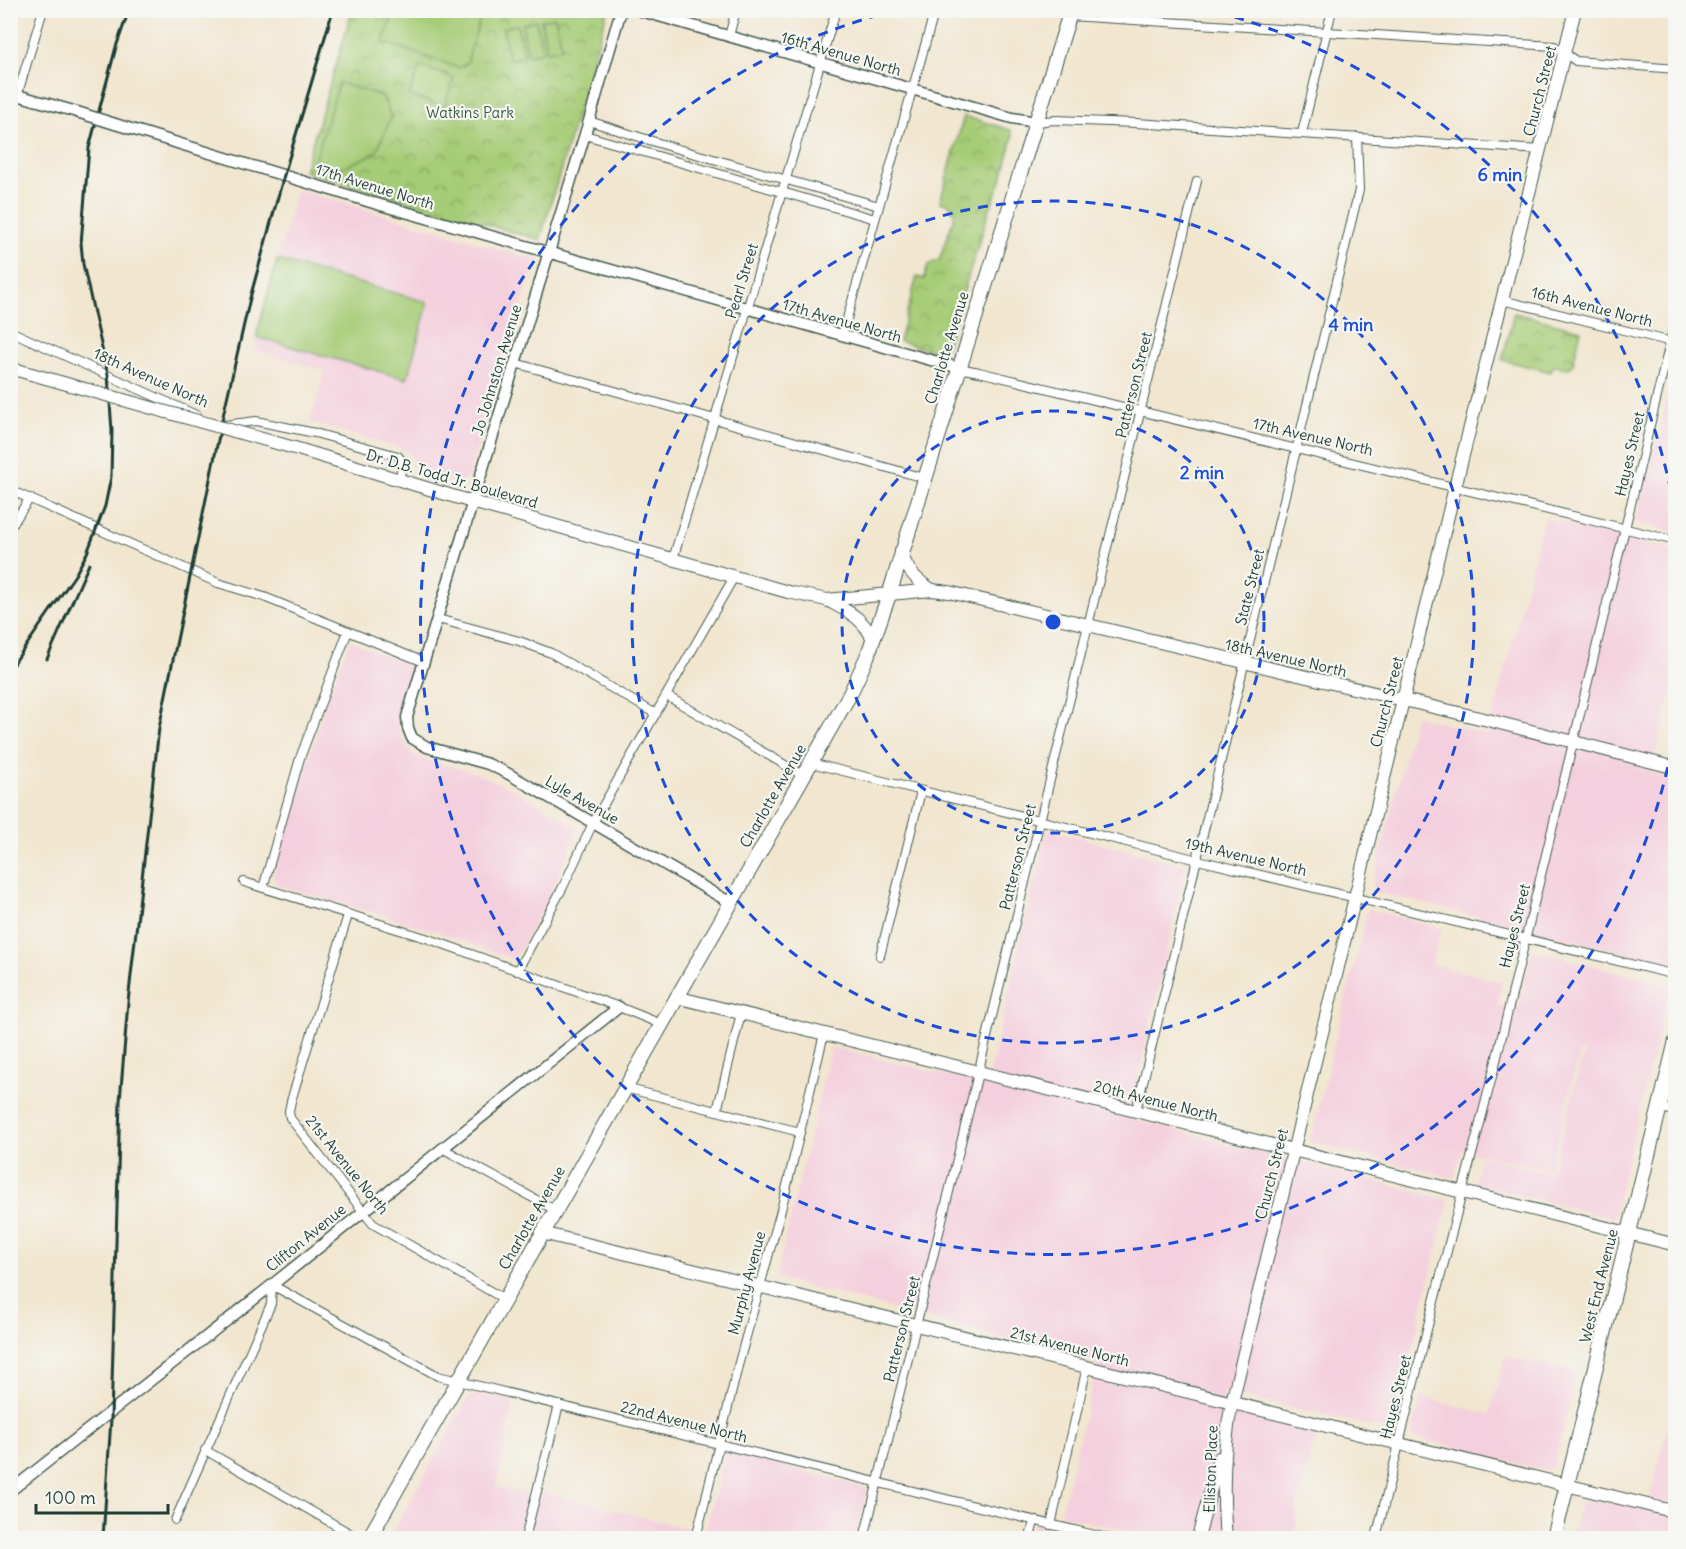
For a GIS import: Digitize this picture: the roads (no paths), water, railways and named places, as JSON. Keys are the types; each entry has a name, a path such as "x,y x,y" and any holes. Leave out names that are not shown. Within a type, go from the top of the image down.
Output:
{"main road":[{"name":"Church Street","path":"1232,1402 1455,487 1575,10"},
{"name":"Charlotte Avenue","path":"369,1539 850,694 889,595 1070,13"},
{"name":"Dr. D.B. Todd Jr. Boulevard","path":"10,368 298,449 472,502 788,592 827,600 889,595"},
{"path":"901,551 904,564 911,573 933,590"},
{"name":"18th Avenue North","path":"889,595 933,590 1403,700 1676,768"},
{"path":"827,600 859,617 867,626 873,639"},
{"name":"20th Avenue North","path":"676,997 1676,1245"},
{"name":"West End Avenue","path":"1554,1539 1676,1041"},
{"name":"21st Avenue North","path":"542,1233 1676,1512"},
{"name":"Elliston Place","path":"1226,1539 1223,1476 1232,1402"},
{"path":"1198,1539 1228,1422"}],"street":[{"path":"10,119 14,94 43,10"},
{"name":"Jo Johnston Avenue","path":"412,738 407,717 621,10"},
{"name":"16th Avenue North","path":"638,10 912,90 1020,120 1036,122"},
{"path":"729,36 736,10"},
{"name":"Pearl Street","path":"673,559 836,10"},
{"path":"842,336 935,10"},
{"path":"1302,133 1332,10"},
{"path":"1070,13 1554,46 1575,62 1676,69"},
{"name":"17th Avenue North","path":"14,94 377,204 959,368 1676,542"},
{"path":"1036,122 1055,120 1118,122 1541,150"},
{"path":"589,121 879,206"},
{"path":"585,135 875,219"},
{"name":"State Street","path":"1136,1112 1359,190 1357,137"},
{"name":"Patterson Street","path":"864,1539 1197,181"},
{"name":"16th Avenue North","path":"1502,300 1673,342"},
{"name":"Hayes Street","path":"1376,1539 1673,342 1676,318"},
{"name":"18th Avenue North","path":"10,331 166,403 213,422 229,426 256,422 315,433 398,456 403,462 399,480"},
{"path":"515,363 924,478"},
{"path":"10,490 218,583 264,597 424,662"},
{"path":"10,528 30,498"},
{"path":"517,971 593,823 734,577"},
{"path":"438,619 540,648 656,714"},
{"path":"263,888 300,758 348,631"},
{"path":"667,696 804,776"},
{"name":"Lyle Avenue","path":"412,738 427,747 488,764 731,903"},
{"name":"19th Avenue North","path":"812,763 1198,860 1676,975"},
{"path":"880,956 921,791"},
{"path":"244,882 429,939 661,1024"},
{"name":"21st Avenue North","path":"348,915 289,1111 293,1123 376,1226 504,1299"},
{"name":"Clifton Avenue","path":"10,1491 619,1007"},
{"path":"717,1111 741,1013"},
{"name":"Murphy Avenue","path":"696,1539 824,1034"},
{"path":"625,1088 800,1131"},
{"path":"1660,1108 1676,1111"},
{"path":"442,1148 555,1210"},
{"path":"175,1520 271,1304 272,1285"},
{"name":"22nd Avenue North","path":"272,1285 438,1376 1107,1539"},
{"path":"1051,1525 1087,1367"},
{"path":"525,1539 559,1405"},
{"path":"205,1450 358,1539"},
{"path":"1030,1539 1034,1521"}],"railway":[{"path":"10,669 75,575 87,553 105,506 111,477 112,431 108,375 83,264 81,243 89,148 116,47 129,10"},
{"path":"103,1538 111,1419 120,1101 128,1002 159,728 223,416 250,298 333,10"},
{"path":"47,659 89,564"}],"park label":[{"name":"Watkins Park","path":"470,113"}]}
